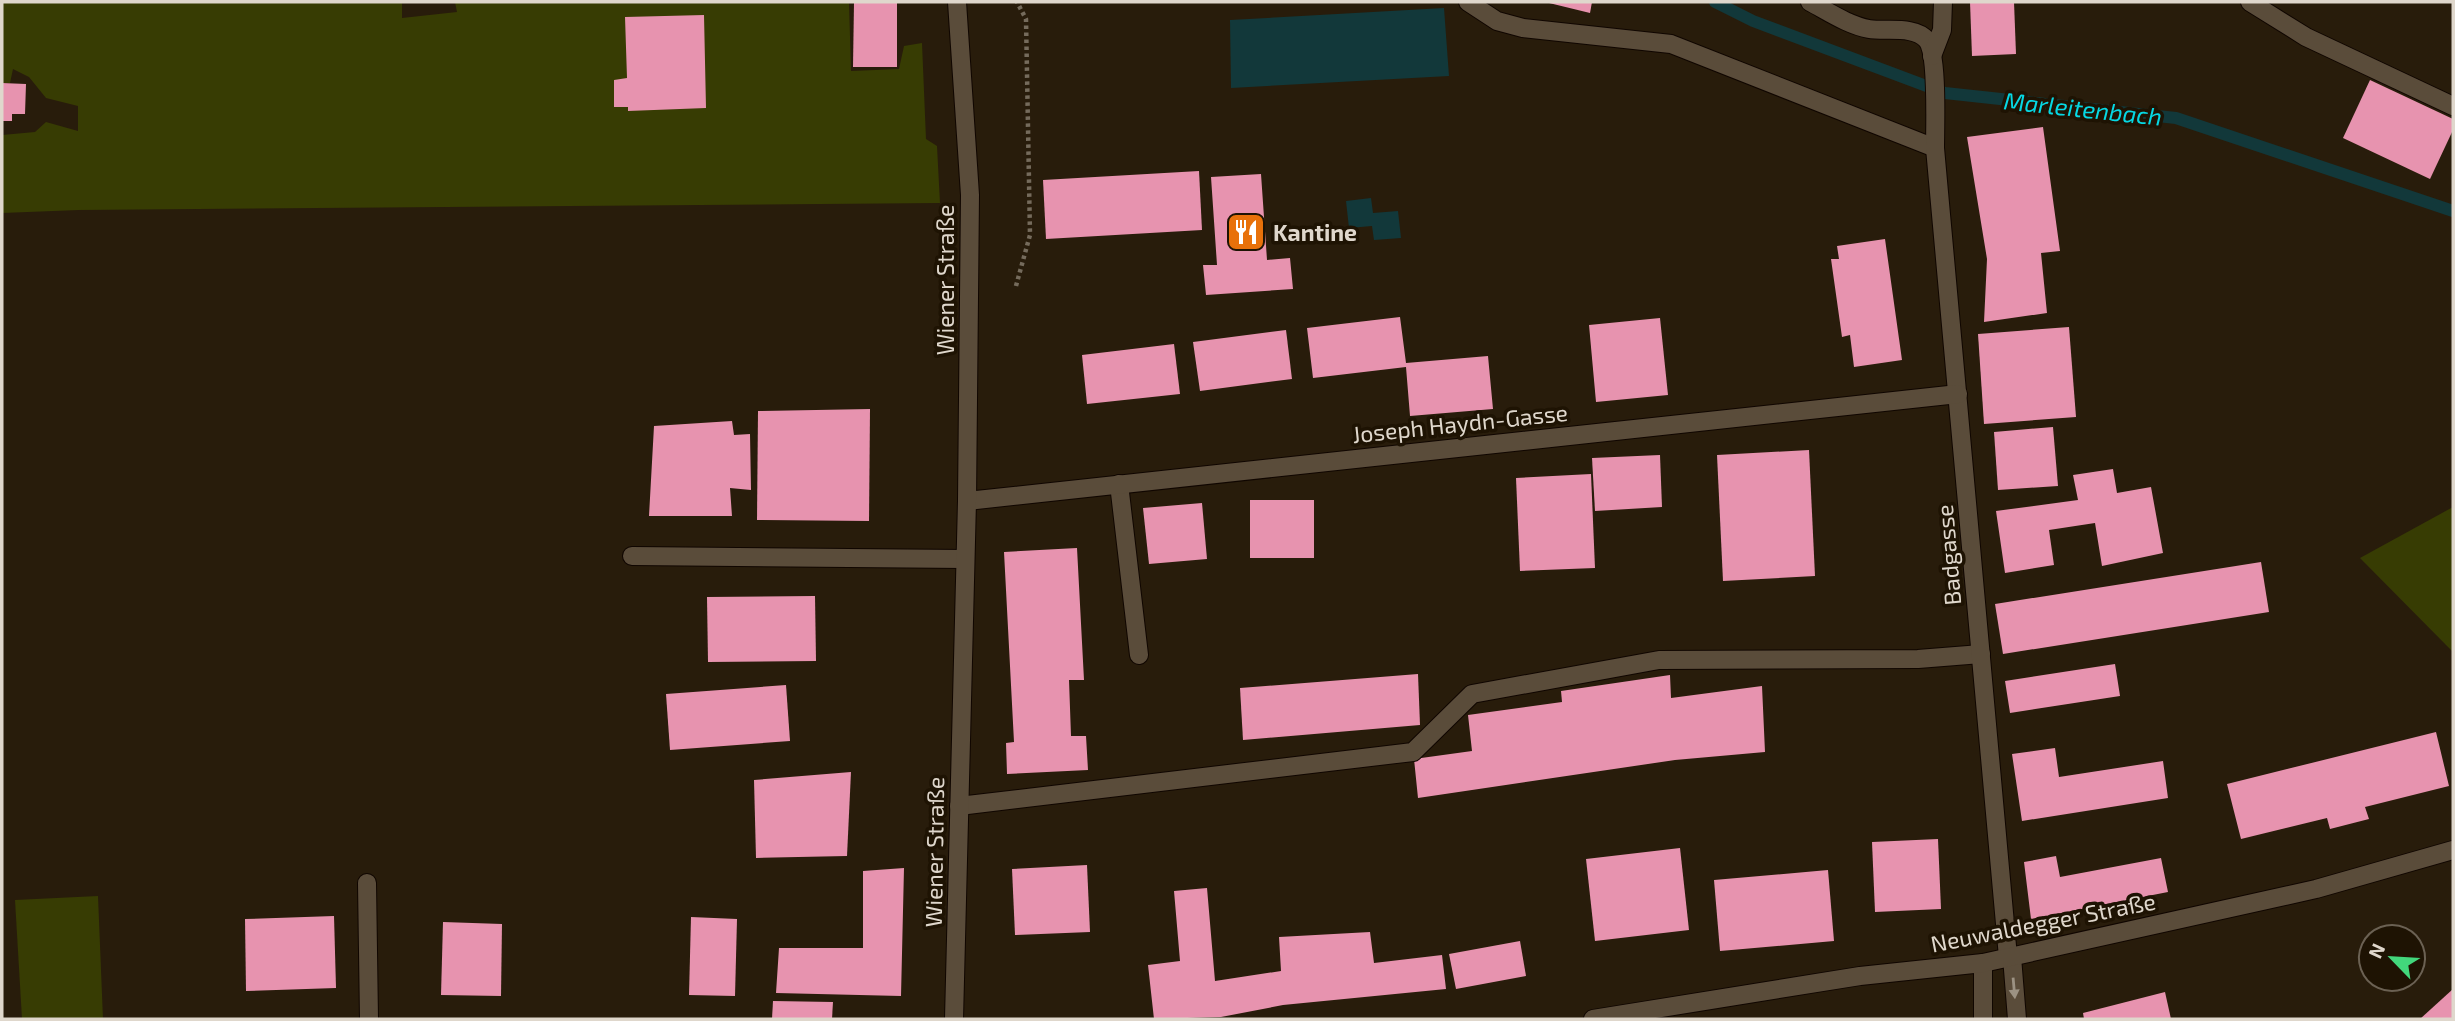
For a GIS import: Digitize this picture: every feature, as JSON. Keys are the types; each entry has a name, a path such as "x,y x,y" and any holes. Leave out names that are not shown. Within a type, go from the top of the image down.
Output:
{"street":[{"name":"Wiener Straße","path":"954,1019 967,501 970,195 957,2"},
{"path":"1468,2 1497,21 1523,28 1671,44 1935,148"},
{"path":"1810,2 1854,25 1919,34 1928,41 1932,56"},
{"path":"1932,56 1942,30 1943,2"},
{"path":"2250,2 2306,37 2453,106"},
{"name":"Badgasse","path":"1932,56 1936,106 1935,148 2017,1019"},
{"name":"Joseph Haydn-Gasse","path":"967,501 1958,394"},
{"path":"1119,485 1139,655"},
{"path":"632,556 965,559"},
{"path":"959,806 1413,752 1472,694 1659,660 1918,659 1981,654"},
{"name":"Neuwaldegger Straße","path":"1593,1019 1860,976 1983,963 2316,889 2453,850"},
{"path":"367,883 369,1019"},
{"path":"1983,963 1983,1019"}],"path":[{"path":"1016,286 1030,235 1026,19 1017,2"}],"green space":[{"path":"2,2 402,2 402,18 457,12 455,2 849,2 851,71 899,69 904,46 922,43 926,139 937,146 940,203 79,210 2,213 2,135 35,132 46,122 78,131 78,106 46,98 29,77 13,69 10,83 2,83"},
{"path":"2453,507 2453,652 2360,558"},
{"path":"98,896 103,1019 22,1019 15,900"}],"water":[{"path":"1444,8 1449,76 1231,88 1230,20"},
{"path":"1371,198 1373,213 1398,211 1401,238 1374,240 1372,226 1349,228 1346,201"}],"building":[{"path":"854,2 897,2 897,67 853,67"},
{"path":"1545,2 1592,2 1590,13"},
{"path":"1970,2 2014,2 2016,54 1972,56"},
{"path":"704,15 706,108 628,111 628,107 614,107 614,80 627,78 625,17"},
{"path":"2370,80 2453,119 2453,130 2430,179 2343,138"},
{"path":"2,83 26,84 25,114 12,114 12,121 2,121"},
{"path":"2043,127 2060,251 2041,253 2047,313 1984,322 1987,259 1967,137"},
{"path":"1199,171 1202,230 1046,239 1043,180"},
{"path":"1261,174 1267,260 1290,258 1293,289 1206,295 1203,265 1217,265 1211,177"},
{"path":"1885,239 1902,360 1854,367 1850,335 1842,337 1831,259 1839,259 1837,246"},
{"path":"1400,317 1406,363 1488,356 1493,409 1410,416 1406,367 1313,378 1307,328"},
{"path":"1660,318 1668,395 1596,402 1589,325"},
{"path":"2069,327 2076,417 1984,424 1978,334"},
{"path":"1286,330 1292,379 1200,391 1193,342"},
{"path":"1174,344 1180,394 1087,404 1082,355"},
{"path":"870,409 869,521 757,520 758,411"},
{"path":"732,421 734,435 750,434 751,490 730,488 732,516 649,516 654,426"},
{"path":"2053,427 2058,486 1998,490 1994,432"},
{"path":"1809,450 1815,576 1723,581 1717,455"},
{"path":"1660,455 1662,507 1595,511 1592,458"},
{"path":"2113,469 2117,493 2151,487 2163,553 2102,566 2095,523 2049,530 2054,565 2005,573 1996,511 2078,500 2073,475"},
{"path":"1591,474 1595,568 1520,571 1516,478"},
{"path":"1250,500 1314,500 1314,558 1250,558"},
{"path":"1202,503 1207,559 1149,564 1143,508"},
{"path":"1077,548 1084,680 1069,680 1071,736 1086,736 1088,770 1007,774 1006,743 1014,742 1004,552"},
{"path":"2261,562 2269,612 2003,654 1995,604"},
{"path":"815,596 816,661 708,662 707,597"},
{"path":"2115,664 2120,696 2010,713 2005,681"},
{"path":"1418,674 1420,725 1243,740 1240,688"},
{"path":"1670,675 1671,698 1762,686 1765,752 1675,760 1418,798 1414,759 1472,751 1468,715 1562,702 1561,691"},
{"path":"786,685 790,741 670,750 666,694"},
{"path":"2436,732 2449,786 2365,807 2369,819 2330,829 2327,818 2241,839 2227,784"},
{"path":"2055,748 2059,777 2163,761 2168,798 2022,821 2012,754"},
{"path":"851,772 847,856 756,858 754,780"},
{"path":"1938,839 1941,909 1875,912 1872,842"},
{"path":"1680,848 1689,930 1595,941 1586,859"},
{"path":"2056,856 2060,877 2161,858 2168,892 2031,919 2024,862"},
{"path":"1087,865 1090,932 1015,935 1012,869"},
{"path":"904,868 901,996 776,993 779,948 863,948 863,871"},
{"path":"1828,870 1834,941 1720,951 1714,880"},
{"path":"1207,888 1215,981 1281,971 1279,937 1370,932 1374,963 1442,955 1446,989 1283,1005 1221,1017 1154,1019 1148,965 1180,961 1174,891"},
{"path":"334,916 336,988 246,991 245,919"},
{"path":"691,917 737,919 735,996 689,995"},
{"path":"443,922 502,924 501,996 441,995"},
{"path":"1520,941 1526,976 1456,989 1449,954"},
{"path":"2453,989 2453,1019 2420,1019"},
{"path":"2165,992 2171,1019 2084,1019 2083,1013"},
{"path":"773,1001 833,1002 832,1019 772,1019"}],"waterway":[{"name":"Marleitenbach","path":"1715,2 1753,21 1945,93 2176,118 2453,211"}],"place":[{"name":"Kantine","path":"1246,232"}]}
